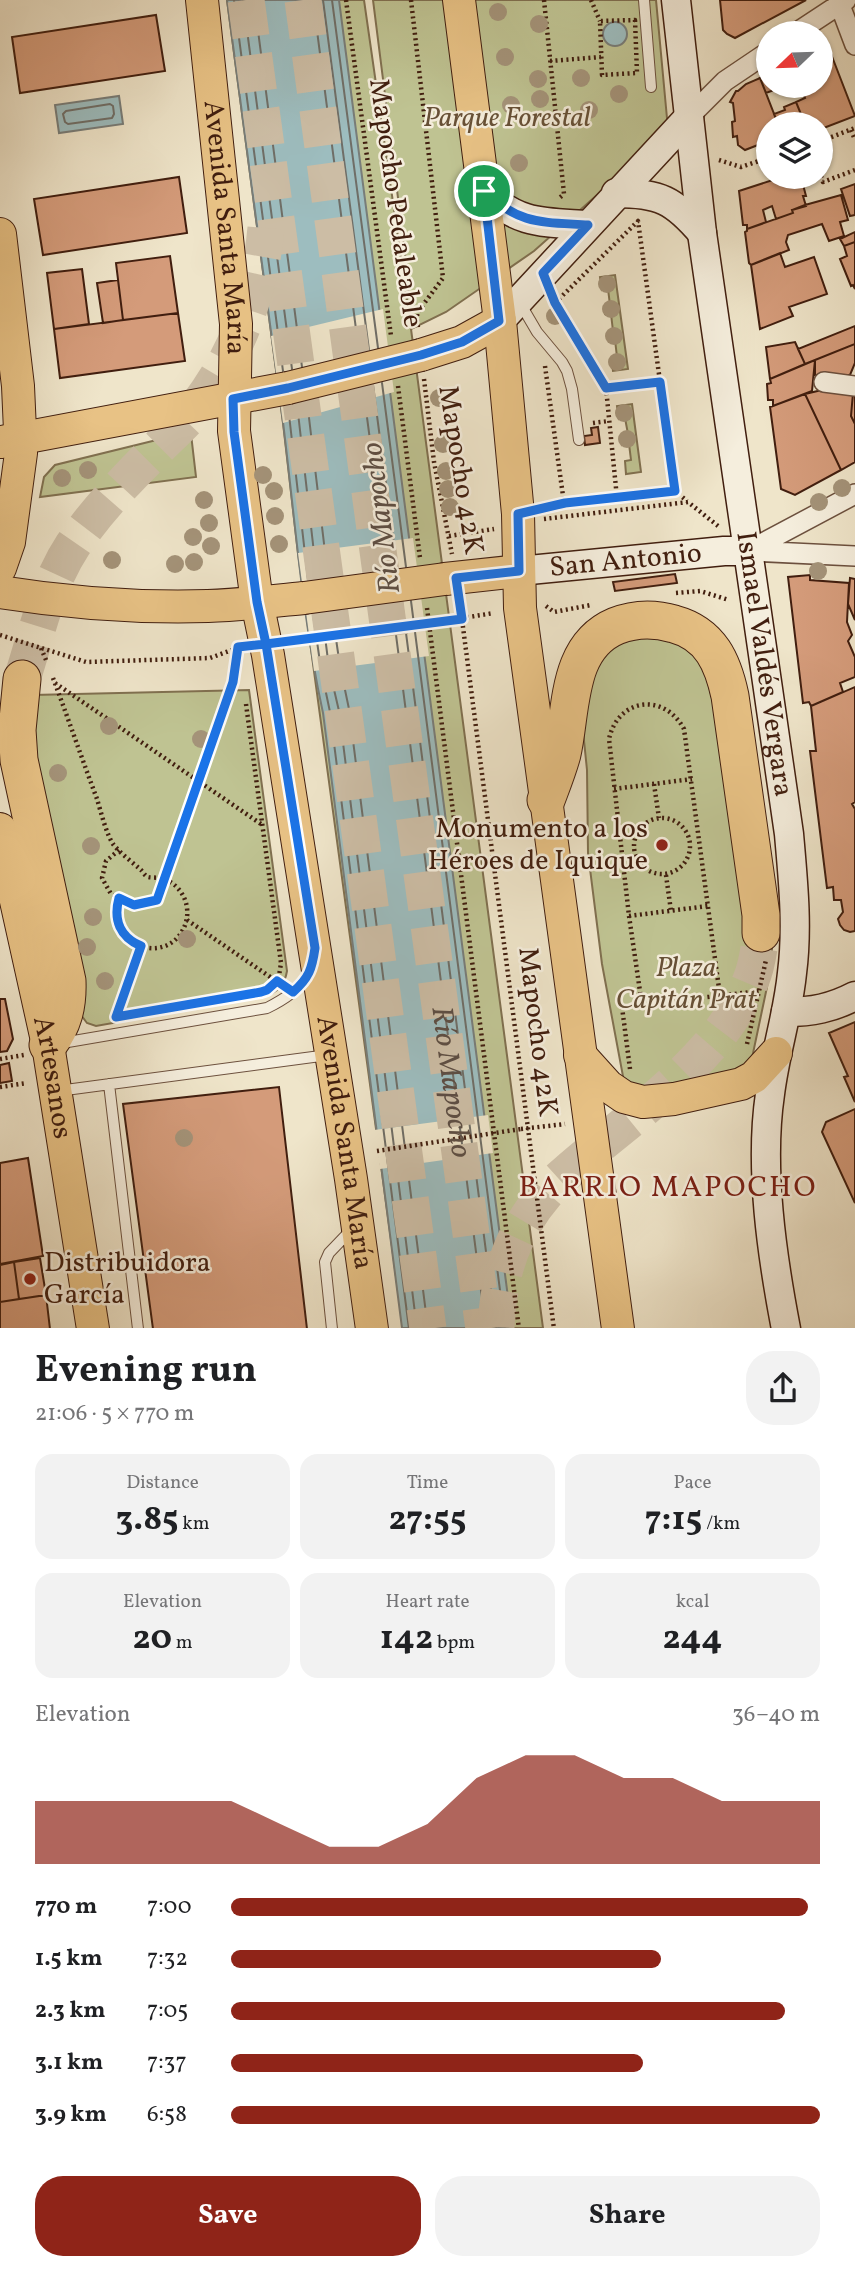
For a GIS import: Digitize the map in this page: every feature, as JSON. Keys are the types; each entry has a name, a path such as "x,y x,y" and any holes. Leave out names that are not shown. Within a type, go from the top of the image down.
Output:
{"highway":[{"path":"546,800 562,754 576,673 596,639 620,625 647,619 679,625 702,639 713,650 724,670 730,696 764,945"},
{"path":"38,681 17,730 19,760 68,998 55,1035 48,1045"}],"main road":[{"name":"Avenida Santa María","path":"202,0 236,324 234,432 257,602 252,645 315,948 372,1328"},
{"path":"459,0 484,191 505,289 518,520 520,608 618,1328"},
{"name":"Ismael Valdés Vergara","path":"676,0 702,233 790,846 795,931 793,972 769,1095 768,1173 775,1267 786,1328"},
{"path":"10,440 288,388 407,351 462,342 505,289 543,273 689,117"},
{"path":"484,191 499,206 528,221 588,225"},
{"path":"616,193 655,196 683,212 702,233"},
{"path":"0,234 18,386 10,440 21,467 9,542 0,568"},
{"name":"San Antonio","path":"0,592 122,606 212,606 304,598 519,571 748,551"},
{"name":"Artesanos","path":"0,829 48,1045 93,1328"},
{"path":"786,1012 820,1010 855,996"},
{"path":"580,1055 608,1086 624,1097 643,1102 741,1084 754,1077 776,1053"}],"street":[{"path":"813,21 841,1 855,45"},
{"path":"689,117 725,81 756,60"},
{"path":"824,382 855,386"},
{"name":"San Antonio","path":"748,551 855,494"},
{"path":"748,551 855,556"}],"lane":[{"path":"645,0 651,86"},
{"path":"505,289 568,371 579,440"},
{"path":"48,1045 267,1008 282,1001 305,980 313,967 315,948"},
{"path":"55,1092 332,1055"},
{"path":"109,1084 138,1328"},
{"path":"332,1328 325,1262 332,1248 358,1223"}],"path":[{"name":"Mapocho Pedaleable","path":"346,0 407,351"},
{"name":"Mapocho 42K","path":"411,0 443,278 417,313 407,351 449,536 437,580 459,619 554,1328"},
{"path":"541,222 564,194 544,0"},
{"path":"590,0 600,22 602,75 637,74 635,20 600,22"},
{"path":"551,61 601,57"},
{"path":"833,136 853,129 855,140"},
{"path":"695,167 719,160 741,167 756,162"},
{"path":"833,178 855,170"},
{"path":"555,303 638,221 675,491 748,551"},
{"path":"543,273 555,303 606,388 617,498"},
{"path":"565,503 543,350 550,341 571,330"},
{"path":"396,374 437,580 520,1328"},
{"path":"606,388 660,382"},
{"path":"586,424 609,421"},
{"path":"449,536 518,520 565,503 675,491"},
{"path":"518,520 688,502"},
{"path":"0,635 86,662 210,658 252,645 459,619"},
{"path":"241,669 252,645"},
{"path":"119,850 106,861 102,878 111,894 134,905 157,900 233,682 252,645"},
{"path":"41,648 38,681 113,844 149,877 164,879 180,890 185,899 187,920 180,935 165,946 141,946 126,937 120,929 116,919 119,898"},
{"path":"38,681 198,781 262,825"},
{"path":"244,691 281,963 277,981 267,990"},
{"path":"642,1005 609,750 611,730 622,713 640,705 662,707 679,720 687,739 720,996"},
{"path":"614,789 692,779"},
{"path":"654,784 659,818"},
{"path":"659,818 669,818 678,823 690,842 683,866 666,874 647,870 635,855 635,835 649,821 659,818"},
{"path":"690,842 700,840"},
{"path":"621,850 634,849"},
{"path":"666,874 671,911"},
{"path":"629,916 708,906"},
{"path":"187,920 293,992"},
{"path":"744,1056 760,991 764,945"},
{"path":"110,1035 141,946"},
{"path":"631,1075 622,1007 760,991"},
{"path":"116,1017 129,1015"},
{"path":"377,1151 589,1121"}],"green space":[{"name":"Parque Forestal","path":"227,0 364,0 407,300 409,285 373,0 656,0 668,129 534,251 446,312 411,329 543,1328 403,1328 298,553"},
{"path":"615,275 628,369 613,371 611,359 617,357 615,340 609,341 608,332 613,331 611,314 605,314 604,306 610,305 608,289 602,290 600,277"},
{"path":"632,404 641,472 626,474 625,461 631,460 629,444 622,445 621,436 628,434 625,418 619,419 617,406"},
{"path":"181,434 191,434 196,477 40,497 44,477 55,465"},
{"name":"Plaza Capitán Prat","path":"663,630 702,660 774,933 767,987 748,1077 628,1103 602,964 588,853 587,770 582,721 598,650"},
{"path":"249,690 287,971 285,980 277,990 265,996 96,1026 87,1023 81,1015 37,786 33,695"}],"water":[{"name":"Río Mapocho","path":"227,0 339,0 512,1328 402,1328 323,713 304,604 283,422"},
{"path":"615,22 624,25 627,34 624,43 615,46 606,43 603,34 606,25"},
{"path":"119,96 123,124 59,133 55,105"}],"pier":[{"path":"383,309 394,392 283,423 271,336"},
{"path":"413,538 429,656 314,671 298,553"},
{"path":"488,1115 493,1153 380,1169 374,1130"}],"building":[{"path":"720,0 806,0 767,21 756,21 756,27 735,38 723,30"},
{"path":"156,15 165,71 20,93 12,37"},
{"path":"833,59 855,116 833,124 833,112 800,112 796,102 805,98 833,98"},
{"path":"756,80 756,98 768,98 773,112 756,112 756,146 745,150 738,145 737,136 733,137 732,122 735,121 733,103 730,102 736,91"},
{"path":"796,102 800,112 780,112 785,110 784,107"},
{"path":"179,177 187,233 43,255 34,199"},
{"path":"855,184 855,215 850,216 841,189"},
{"path":"756,185 756,189 804,189 806,206 776,219 772,206 763,210 766,222 747,229 747,225 743,225 739,191"},
{"path":"841,195 848,220 840,222 844,236 829,241 822,224 788,235 786,242 789,250 751,265 749,263 745,232 747,229 793,213 792,210 805,205"},
{"path":"855,232 855,242 844,246 840,239"},
{"path":"855,242 855,289 851,286 840,259 847,256 844,246"},
{"path":"780,253 785,267 814,257 827,294 789,307 793,316 760,329 751,265"},
{"path":"170,256 178,313 123,320 116,263"},
{"path":"82,269 89,324 54,329 47,273"},
{"path":"118,280 123,320 103,323 97,283"},
{"path":"178,313 185,361 60,378 54,329"},
{"path":"855,326 855,344 805,364 798,349"},
{"path":"795,342 805,364 770,379 766,347"},
{"path":"855,344 855,363 850,375 815,375 815,360"},
{"path":"815,360 812,391 773,406 773,400 768,400 767,384 771,383 770,379"},
{"path":"826,389 853,393 851,416 855,424 855,462 841,470 805,394"},
{"path":"853,393 855,394 855,424 851,416"},
{"path":"805,394 841,470 795,495 781,489 770,407"},
{"path":"598,427 600,443 585,445 584,436 592,435 591,428"},
{"path":"675,574 677,583 615,591 613,582"},
{"path":"810,575 810,580 849,583 847,622 852,635 848,641 855,657 855,677 840,683 843,692 811,706 809,702 803,703 788,577"},
{"path":"850,578 855,579 855,620 848,604"},
{"path":"855,687 855,802 852,804 855,809 855,931 850,932 844,930 838,919 843,912 841,900 834,900 833,887 827,888 810,751 816,751 811,706"},
{"path":"0,999 5,999 13,1039 7,1051 0,1052"},
{"path":"855,1022 855,1102 844,1077 848,1076 829,1033"},
{"path":"9,1063 12,1081 0,1083 0,1065"},
{"path":"279,1087 307,1328 153,1328 123,1104"},
{"path":"855,1109 855,1203 822,1132 826,1122"},
{"path":"28,1158 43,1256 0,1264 0,1163"},
{"name":"Distribuidora García","path":"40,1258 46,1295 19,1299 14,1262"},
{"path":"14,1262 19,1299 0,1302 0,1265"},
{"path":"46,1295 50,1328 0,1328 0,1302"}],"tunnel":[{"path":"246,0 428,1328"},
{"path":"303,0 484,1328"},
{"path":"22,679 49,593 73,545 119,488 188,418 218,376 250,305 263,254 266,228"},
{"path":"496,1327 505,1268 528,1217 553,1185 664,1092 715,1039 736,1010 751,980 761,933"}],"place":[{"name":"Monumento a los Héroes de Iquique","path":"662,845"},
{"name":"Distribuidora García","path":"30,1279"}],"district":[{"name":"BARRIO MAPOCHO","path":"668,1188"}],"route":[{"path":"484,191 499,206 528,221 588,225 543,273 555,303 606,388 660,382 675,491 565,503 518,514 519,571 456,578 462,619 266,644 315,948 313,967 293,992 277,981 261,992 116,1017 141,946 134,944 120,929 116,919 119,898 134,905 157,900 233,682 238,647 266,644 257,602 234,432 233,399 421,355 462,342 499,321 484,191"}]}
